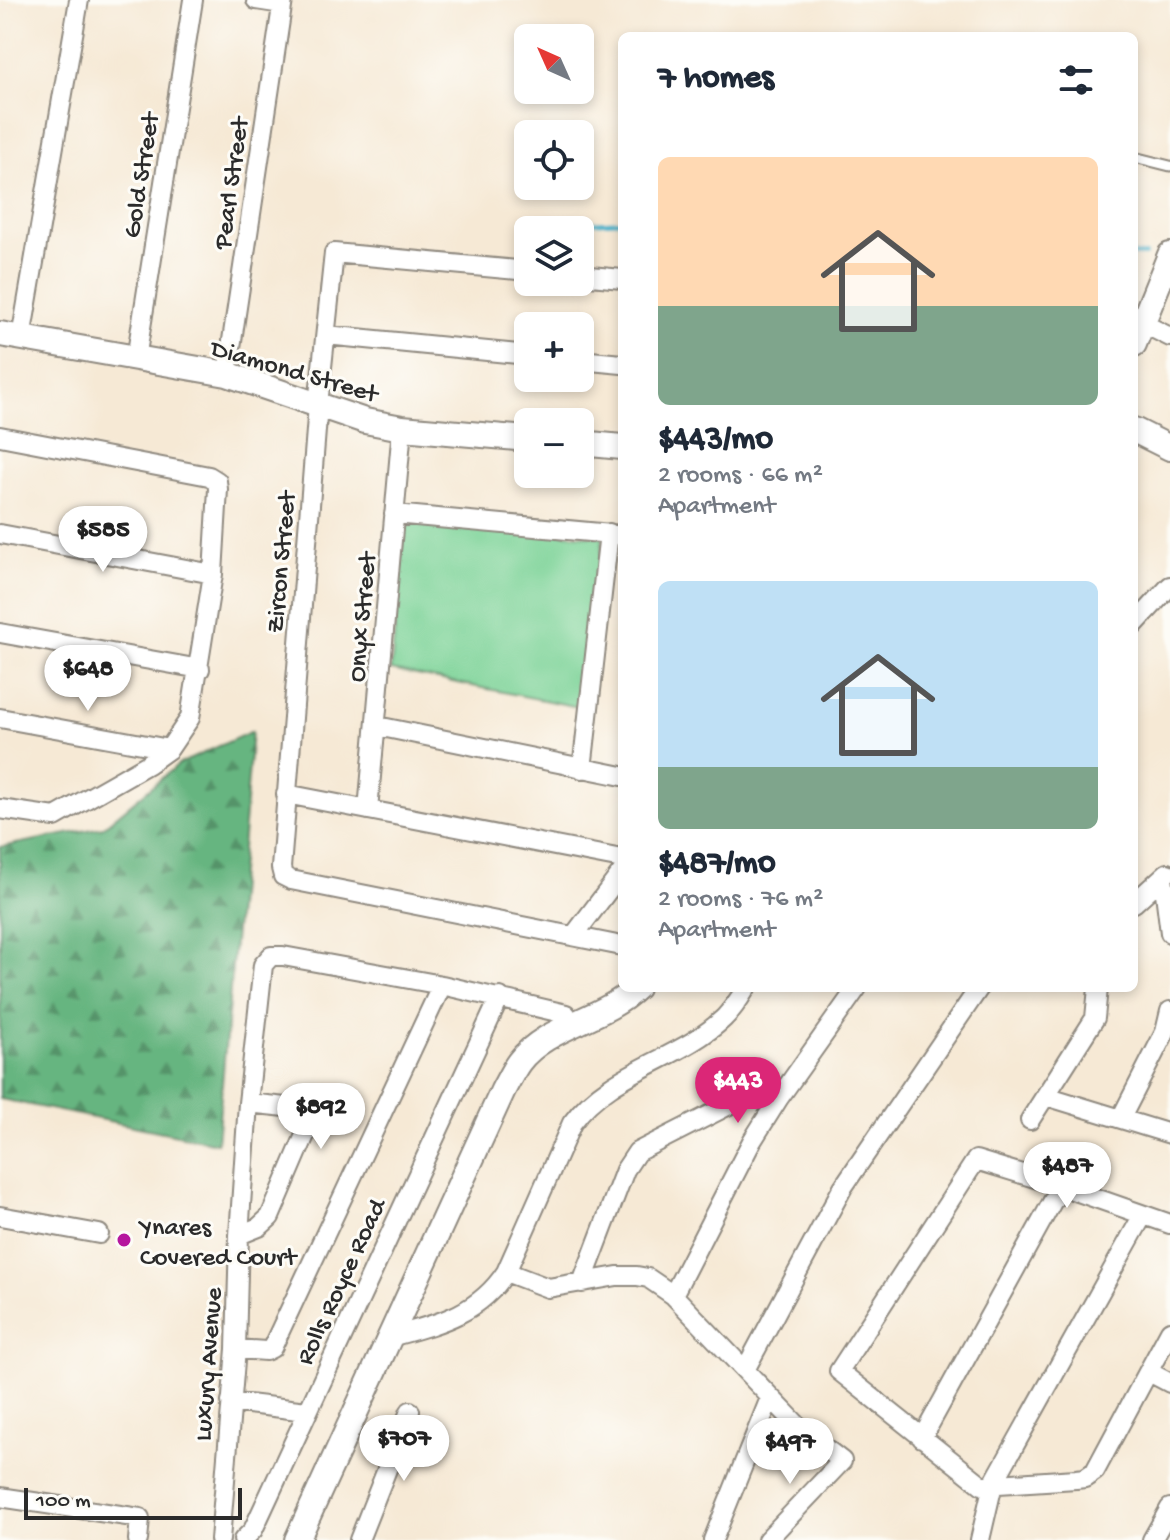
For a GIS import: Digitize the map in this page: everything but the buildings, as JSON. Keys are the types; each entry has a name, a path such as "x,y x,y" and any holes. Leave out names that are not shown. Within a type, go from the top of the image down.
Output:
{"street":[{"path":"10,336 79,0"},
{"name":"Gold Street","path":"136,359 193,0"},
{"path":"256,0 282,2"},
{"name":"Pearl Street","path":"227,374 282,2"},
{"name":"Zircon Street","path":"514,270 334,253 318,405 281,868 283,876 291,880 575,934"},
{"path":"1170,255 1138,334 1170,337"},
{"path":"594,276 618,279"},
{"path":"326,335 514,354"},
{"name":"Diamond Street","path":"10,336 227,374 365,421 402,428 514,438"},
{"path":"594,361 618,364"},
{"name":"Onyx Street","path":"368,810 402,428"},
{"path":"1138,432 1170,448"},
{"path":"0,436 209,476 217,481 213,574 190,718 169,749 55,817 0,809"},
{"path":"594,444 618,447"},
{"path":"394,514 616,534 582,769"},
{"path":"0,534 213,574"},
{"path":"1138,621 1170,586"},
{"path":"0,633 200,669"},
{"path":"0,718 169,749"},
{"path":"377,726 618,775"},
{"path":"286,794 618,858"},
{"path":"1138,899 1166,874"},
{"path":"1166,874 1170,933"},
{"path":"618,877 575,934 618,945"},
{"name":"Luxury Avenue","path":"220,1540 236,1349 239,1235 248,1103 263,965 271,956 283,956 442,985"},
{"path":"236,1349 266,1351 272,1348 442,985 566,1014"},
{"path":"297,1540 519,1061 540,1042 601,1013 631,992"},
{"path":"390,1337 441,1322 478,1305 493,1291 506,1272 572,1123 582,1109 606,1088 706,1032 725,1017 743,992"},
{"path":"673,1295 752,1141 854,992"},
{"path":"745,1370 843,1187 976,992"},
{"path":"1030,1120 1095,1018 1098,992"},
{"name":"Rolls Royce Road","path":"243,1540 253,1530 500,997"},
{"path":"1121,1118 1165,1032 1170,1011"},
{"path":"582,1283 625,1170 637,1152 745,1097 764,1094 779,1098"},
{"path":"1046,1096 1170,1134"},
{"path":"239,1235 259,1227 270,1217 311,1121 310,1112 304,1109 248,1103"},
{"path":"1170,1224 976,1160 839,1371 982,1485 1085,1478 1095,1471 1170,1331"},
{"path":"922,1438 1061,1186"},
{"path":"980,1540 993,1484 1143,1215"},
{"path":"0,1216 99,1234"},
{"path":"506,1272 548,1288 617,1276 648,1278 673,1295 802,1430 842,1461 767,1540"},
{"path":"1149,1372 1170,1383"},
{"path":"713,1540 770,1398"},
{"path":"231,1402 307,1411"},
{"path":"359,1540 410,1411"},
{"path":"0,1497 140,1518 138,1540"},
{"path":"1152,1540 1170,1508"}],"lane":[{"path":"1138,158 1170,166"}],"green space":[{"path":"405,520 603,537 584,708 391,670"},
{"path":"252,731 217,1143 0,1099 0,847 103,827 179,764"}],"waterway":[{"path":"594,223 618,221"},
{"path":"1138,255 1145,255"}],"place":[{"name":"Ynares Covered Court","path":"124,1240"}]}
